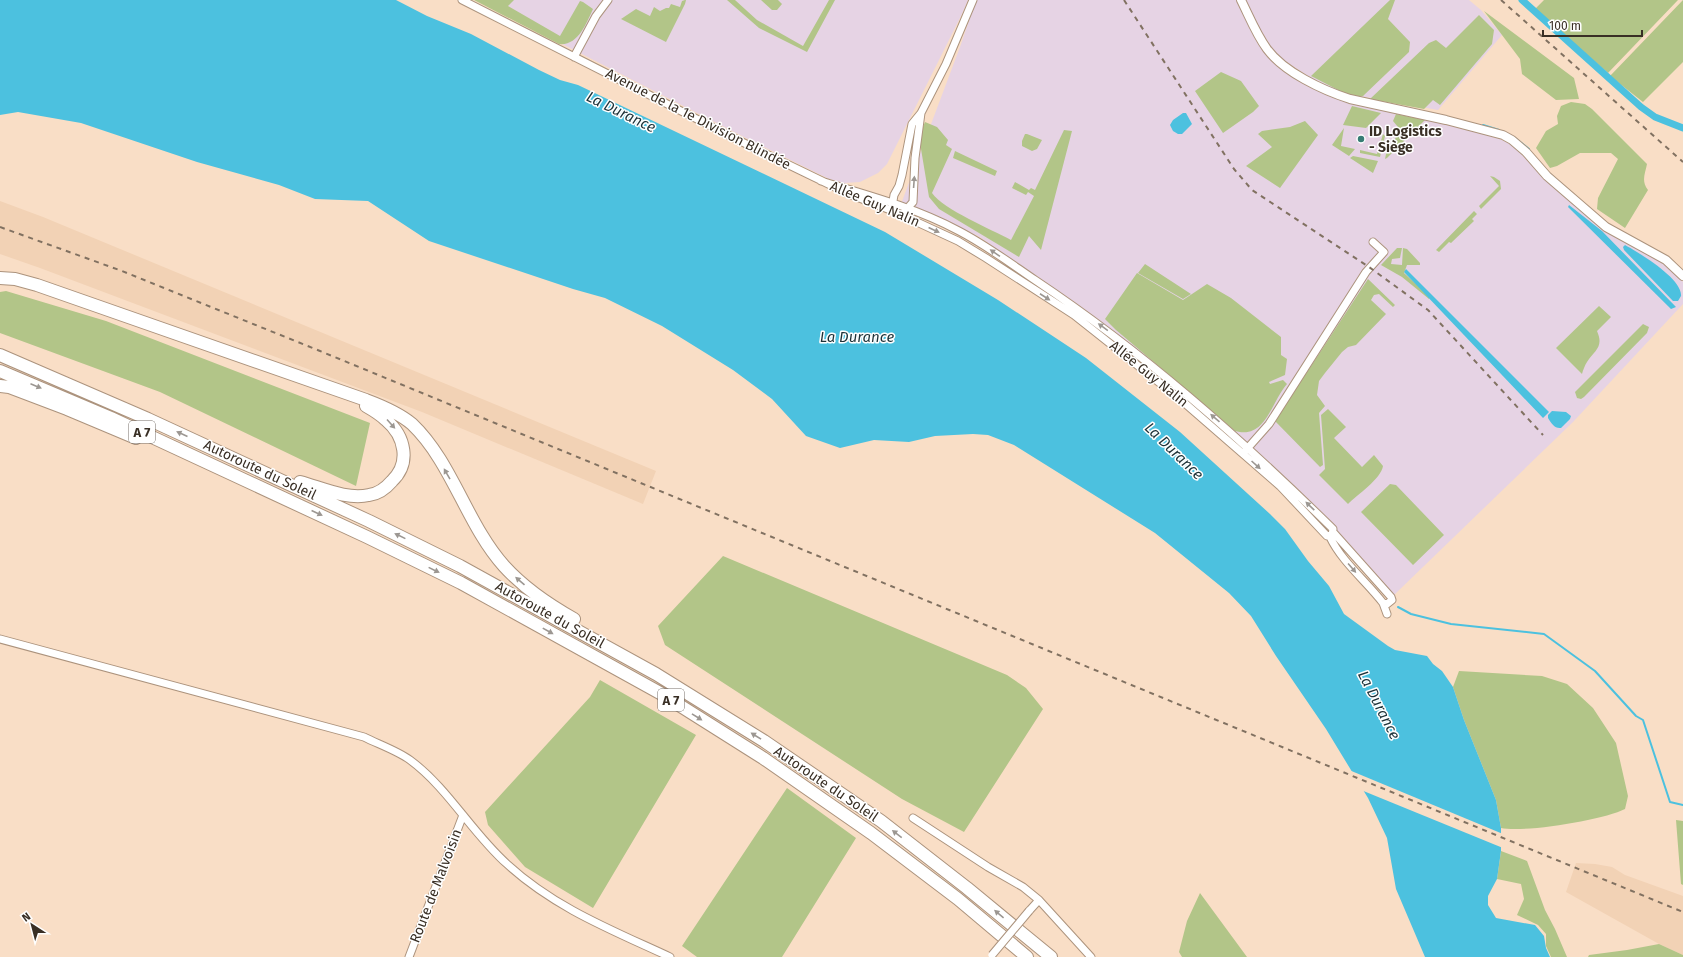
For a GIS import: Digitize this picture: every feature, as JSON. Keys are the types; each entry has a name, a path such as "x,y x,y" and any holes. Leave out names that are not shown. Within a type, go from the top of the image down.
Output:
{"highway":[{"path":"0,278 15,279 37,285 366,400 389,410 410,423 432,448 490,547 504,566 555,608 631,653 656,674"},
{"path":"0,285 18,286 36,290 364,405 386,419 395,428 404,450 404,463 397,477 384,489 369,495 349,496 268,473"},
{"name":"Autoroute du Soleil","path":"0,355 268,473 460,566 656,674 764,741 881,821 967,888 1051,957"},
{"name":"Autoroute du Soleil","path":"0,371 111,418 281,496 462,583 660,693 763,758 871,833 958,899 1027,957"},
{"path":"0,386 67,409 222,477 281,496"}],"street":[{"name":"Avenue de la 1e Division Blindée","path":"462,0 821,181"},
{"path":"574,57 596,16 608,0"},
{"path":"921,113 915,158 913,202 907,209 894,209 894,195 899,186 902,175 912,124 921,113 946,64 973,0"},
{"path":"1241,0 1266,48 1278,62 1302,77 1336,94 1350,99 1446,120 1503,135 1512,140 1526,152 1547,176 1606,227 1666,260 1683,276"},
{"name":"Allée Guy Nalin","path":"821,181 880,200 894,209 958,241 1074,315 1246,450"},
{"name":"Allée Guy Nalin","path":"821,181 849,194 894,209 907,209 959,231 1067,301 1112,334 1189,395 1246,450 1327,536 1331,535 1333,545 1383,603 1388,614"},
{"path":"880,200 894,195"},
{"path":"913,202 923,215"},
{"path":"1246,450 1269,424 1366,272 1384,252 1373,242"},
{"path":"0,639 364,737 409,759 430,777 462,815 507,864 549,897 599,925 670,957"},
{"name":"Route de Malvoisin","path":"409,957 462,815"},
{"path":"912,818 1023,887 1039,900 1091,957"},
{"path":"991,956 1039,900"}],"shaded area":[{"path":"476,0 968,0 887,164 878,173 860,182 844,183 829,179 744,137"},
{"path":"976,0 1236,0 1258,44 1276,64 1303,82 1397,112 1498,138 1514,146 1542,176 1586,215 1662,261 1683,282 1683,304 1573,422 1394,595 1303,495 1173,387 1082,308 978,236 901,204 960,47"},
{"path":"1245,0 1469,0 1481,10 1502,35 1438,110 1343,93 1311,78 1276,55 1257,24"},
{"path":"0,201 43,217 656,471 643,504 422,412 0,254"},
{"path":"1576,863 1612,867 1625,875 1683,896 1683,955 1659,944 1566,892"}],"green space":[{"path":"474,0 514,0 508,6 560,36 580,1 593,9 584,27 576,38 566,44 559,44"},
{"path":"686,0 666,42 621,19 636,9 650,16 654,7 660,11 669,8 671,4 680,7 682,1"},
{"path":"727,0 735,0 757,20 803,46 829,0 835,0 807,52 759,28"},
{"path":"761,0 778,0 782,4 777,10 772,10"},
{"path":"1390,0 1395,0 1388,19 1410,42 1409,52 1363,96 1357,97 1342,92 1311,76"},
{"path":"1544,0 1678,0 1608,73 1535,9"},
{"path":"1683,0 1683,62 1643,102 1610,76"},
{"path":"1484,11 1574,78 1579,99 1556,100 1522,74 1520,59"},
{"path":"1479,15 1494,30 1492,44 1440,105 1433,100 1424,109 1370,99 1429,43 1436,40 1446,48"},
{"path":"1221,72 1241,81 1259,106 1253,112 1223,133 1195,91"},
{"path":"1571,102 1585,104 1592,109 1647,164 1644,180 1648,190 1625,228 1597,209 1598,198 1618,159 1611,153 1580,153 1557,166 1550,168 1536,148 1546,131 1558,124 1557,116 1561,106"},
{"path":"1352,106 1381,113 1366,128 1343,125"},
{"path":"1396,114 1425,120 1385,159 1388,144 1394,144 1398,127 1393,121"},
{"path":"1305,121 1318,135 1280,188 1246,166 1272,147 1258,134 1262,131 1290,127"},
{"path":"925,122 937,127 948,140 946,145 952,149 932,193 947,206 968,219 1011,240 1034,196 1028,192 1026,195 1012,188 1015,182 1029,190 1031,188 1035,190 1064,130 1072,131 1041,250 1029,236 1019,257 939,209 929,197 919,137"},
{"path":"1344,128 1341,146 1355,149 1349,156 1332,145"},
{"path":"1025,134 1042,140 1037,149 1032,151 1022,146 1022,141"},
{"path":"1383,134 1385,136 1380,157 1360,153 1360,150 1377,154"},
{"path":"955,151 997,171 995,176 953,158"},
{"path":"1353,156 1378,161 1373,173 1350,158"},
{"path":"1490,176 1500,181 1501,189 1481,209 1479,206 1499,186"},
{"path":"1474,211 1477,214 1472,219 1474,221 1451,243 1449,242 1439,252 1436,250"},
{"path":"1397,248 1402,248 1400,258 1392,259 1391,264 1402,265 1403,248 1407,249 1420,263 1420,265 1407,265 1404,273 1430,297 1429,299 1402,277 1381,265"},
{"path":"1145,264 1191,294 1183,299 1138,273"},
{"path":"1137,273 1183,300 1207,284 1231,298 1281,337 1281,355 1287,359 1285,375 1269,382 1270,384 1283,380 1287,384 1267,418 1261,425 1254,430 1245,432 1235,431 1105,319"},
{"path":"1368,279 1395,305 1393,307 1379,294 1374,295 1371,300 1386,314 1356,345 1348,347 1342,352 1319,381 1317,395 1325,406 1319,413 1323,465 1320,467 1275,421"},
{"path":"6,291 106,321 370,423 356,486 160,392 0,333 0,292"},
{"path":"1599,306 1611,317 1597,331 1600,341 1598,348 1586,363 1582,374 1556,348"},
{"path":"1643,324 1649,327 1647,333 1584,397 1581,399 1577,398 1575,392"},
{"path":"1328,409 1346,427 1334,438 1362,467 1374,455 1383,466 1378,476 1348,504 1319,475 1325,469 1321,415"},
{"path":"1390,484 1396,485 1444,535 1413,565 1361,512"},
{"path":"723,556 1007,675 1026,688 1043,709 964,832 902,799 665,645 658,626"},
{"path":"1459,671 1542,676 1567,684 1593,708 1616,743 1628,796 1625,809 1583,821 1545,827 1527,829 1501,828 1496,800 1464,720 1453,687"},
{"path":"600,680 696,735 593,908 525,867 488,825 485,812 590,697"},
{"path":"787,788 856,838 782,957 697,957 682,946"},
{"path":"1676,820 1683,821 1683,885 1681,884"},
{"path":"1501,851 1527,861 1545,910 1567,957 1551,957 1546,946 1546,934 1538,925 1517,915 1524,899 1521,884 1497,879"},
{"path":"1200,893 1247,957 1182,957 1179,952 1187,921"},
{"path":"1659,944 1683,955 1683,957 1588,957 1589,955"}],"water":[{"name":"La Durance","path":"0,0 396,0 427,16 471,34 560,80 578,85 885,232 998,300 1086,358 1180,432 1285,529 1308,561 1329,586 1344,614 1388,646 1395,650 1427,656 1433,664 1442,671 1453,687 1464,720 1496,800 1501,828 1501,851 1497,879 1488,896 1488,905 1496,918 1535,925 1544,936 1546,948 1550,957 1425,957 1396,889 1387,838 1368,798 1326,729 1276,656 1251,616 1229,593 1155,533 1014,445 988,435 973,434 935,436 909,442 874,440 840,448 806,436 772,399 733,370 662,326 605,298 573,289 429,241 368,201 315,199 279,185 197,162 81,123 18,112 0,115"},
{"path":"1183,113 1186,113 1192,124 1182,134 1178,134 1173,131 1170,125 1173,120"},
{"path":"1569,205 1602,231 1676,307 1671,309 1568,207"},
{"path":"1625,245 1668,274 1680,289 1681,296 1678,301 1673,301 1624,250 1623,247"},
{"path":"1406,269 1549,412 1543,418 1404,272"},
{"path":"1552,411 1566,412 1571,416 1570,419 1561,428 1557,428 1548,418 1548,415"}],"pier":[{"path":"1349,770 1503,834 1503,848 1361,790"}],"waterway":[{"path":"1522,0 1641,107 1655,117 1683,128"},
{"path":"1483,125 1499,130"},
{"path":"1515,138 1529,149"},
{"path":"1398,607 1411,614 1451,624 1544,634 1595,671 1636,716 1643,720 1670,802 1683,805"}],"railway":[{"path":"1124,0 1234,169 1252,190 1369,267 1428,310 1543,435"},
{"path":"1501,0 1683,162"},
{"path":"0,227 122,271 320,351 1683,912"}],"place":[{"name":"ID Logistics - Siège","path":"1361,139"}]}
